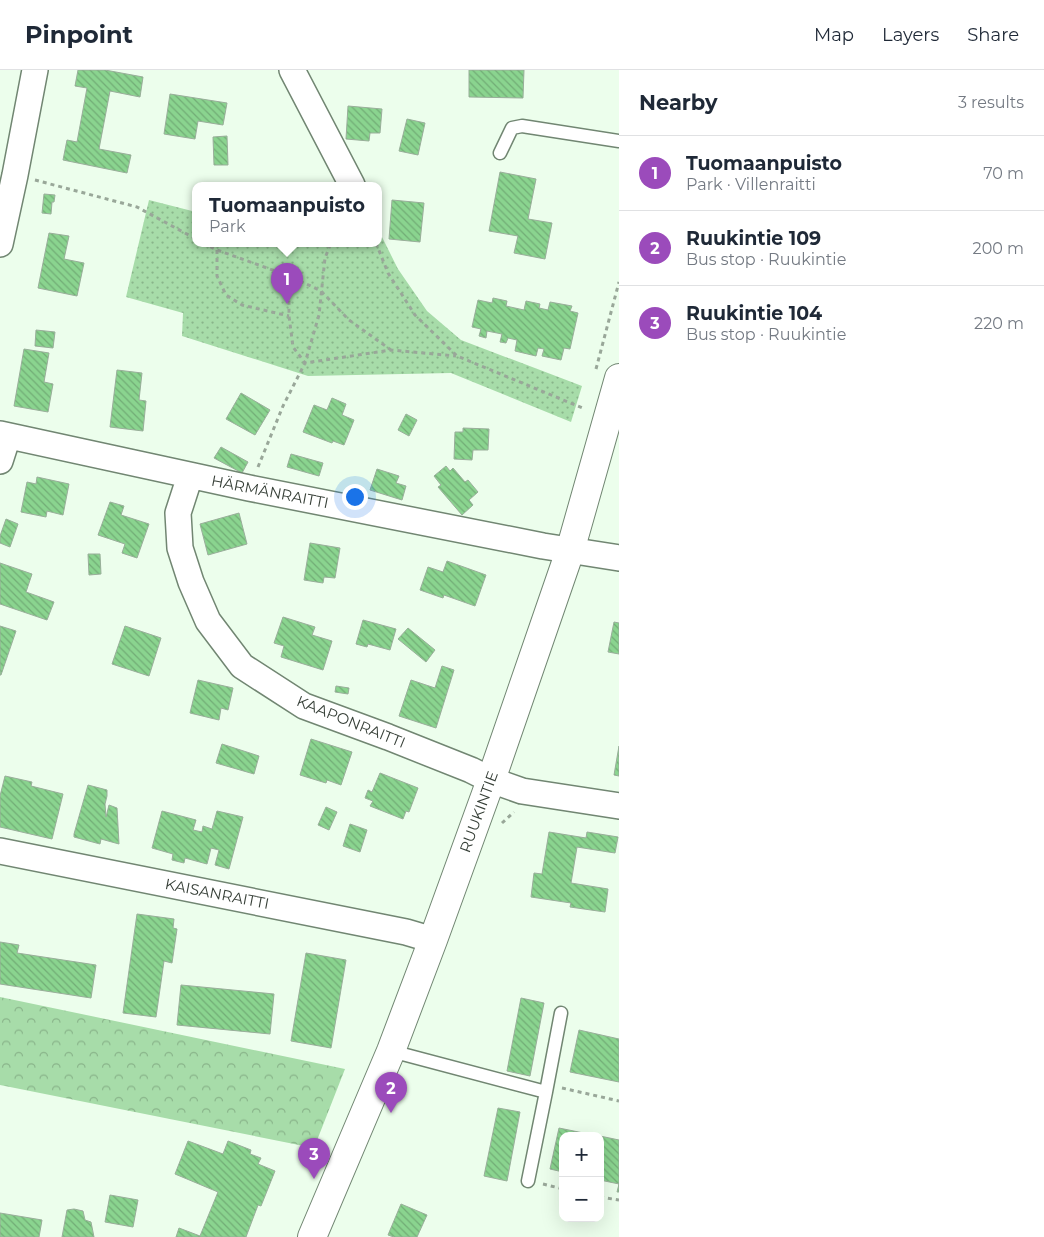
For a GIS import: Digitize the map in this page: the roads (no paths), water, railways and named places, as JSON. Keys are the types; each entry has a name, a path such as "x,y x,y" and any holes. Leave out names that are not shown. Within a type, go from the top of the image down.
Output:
{"street":[{"path":"0,244 35,70"},
{"path":"292,70 350,182"},
{"name":"RUUKINTIE","path":"312,1237 391,1051 491,780 570,551 619,378"},
{"path":"0,461 4,435"},
{"name":"HÄRMÄNRAITTI","path":"4,435 249,488 570,551 619,558"},
{"name":"KAAPONRAITTI","path":"190,476 178,513 180,548 191,582 208,621 242,666 304,706 388,737 471,770 491,780 522,791 619,806"},
{"name":"KAISANRAITTI","path":"0,851 406,932 433,940"}],"lane":[{"path":"500,153 512,128 522,126 619,141"},
{"path":"528,1181 561,1013"},
{"path":"391,1051 546,1088"}],"place":[{"name":"Tuomaanpuisto","path":"287,304"},
{"name":"Ruukintie 109","path":"391,1113"},
{"name":"Ruukintie 104","path":"314,1179"}]}
